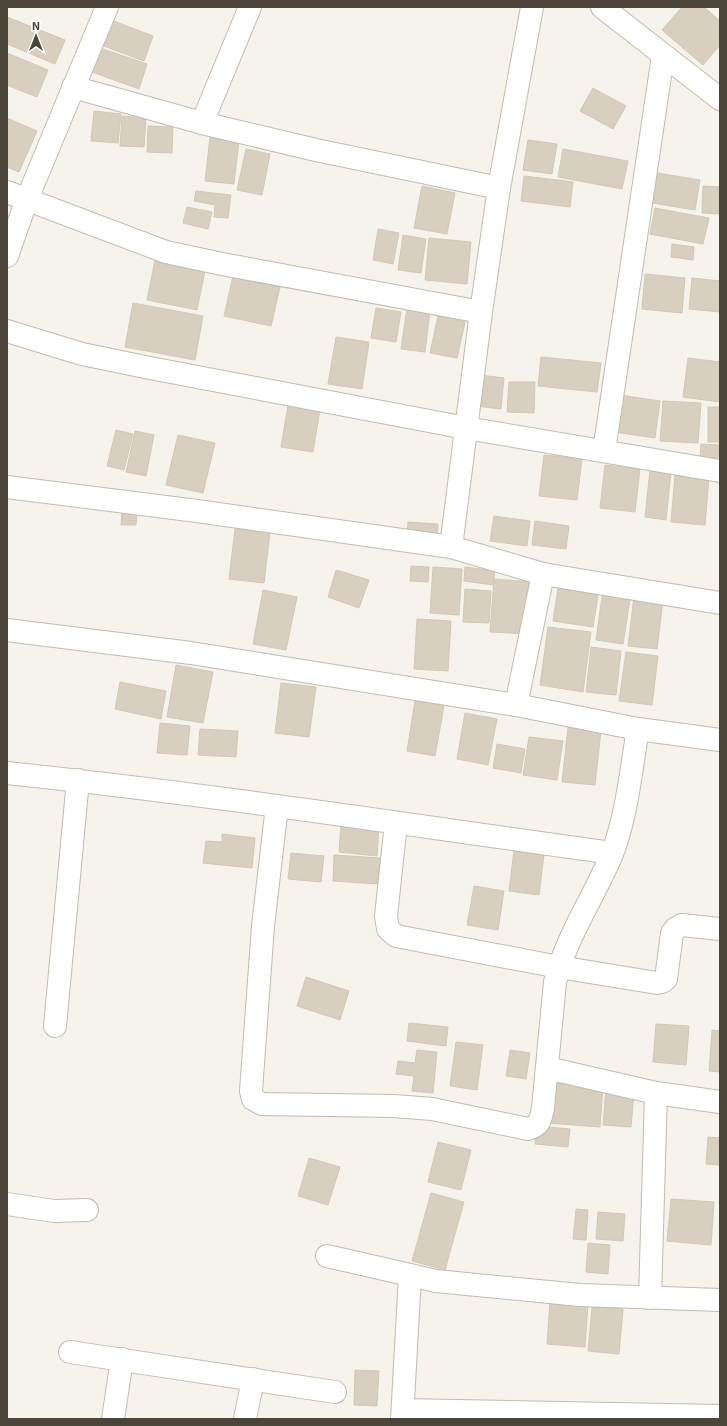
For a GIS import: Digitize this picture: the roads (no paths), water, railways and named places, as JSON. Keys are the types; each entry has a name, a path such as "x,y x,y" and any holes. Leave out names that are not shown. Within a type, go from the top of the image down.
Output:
{"street":[{"path":"202,123 250,7"},
{"path":"451,547 481,312 499,188 532,7"},
{"path":"602,7 720,100"},
{"path":"7,256 17,196 73,88 101,9"},
{"path":"604,451 663,56"},
{"path":"73,88 202,123 316,150 499,188"},
{"path":"17,196 166,252 222,264 481,312"},
{"path":"7,332 82,354 127,364 466,428 720,471"},
{"path":"7,487 197,511 451,547 543,574 720,603"},
{"path":"516,705 543,574"},
{"path":"7,630 191,653 516,705 638,729 720,740"},
{"path":"276,806 263,926 251,1092 253,1099 262,1104 394,1106 432,1109 528,1129 535,1127 540,1122 543,1108 555,982 559,967 570,940 612,853 623,814 638,729"},
{"path":"7,773 78,780 276,806 612,853"},
{"path":"55,1026 78,780"},
{"path":"396,823 386,916 388,929 396,936 559,967 662,982 666,979 672,933 676,928 682,925 720,929"},
{"path":"547,1068 656,1093 720,1102"},
{"path":"650,1298 656,1093"},
{"path":"7,1204 54,1210 87,1210"},
{"path":"327,1256 436,1281 580,1295 720,1300"},
{"path":"410,1276 403,1414 720,1416"},
{"path":"70,1352 335,1392"},
{"path":"113,1419 122,1359"},
{"path":"245,1419 253,1379"}]}
